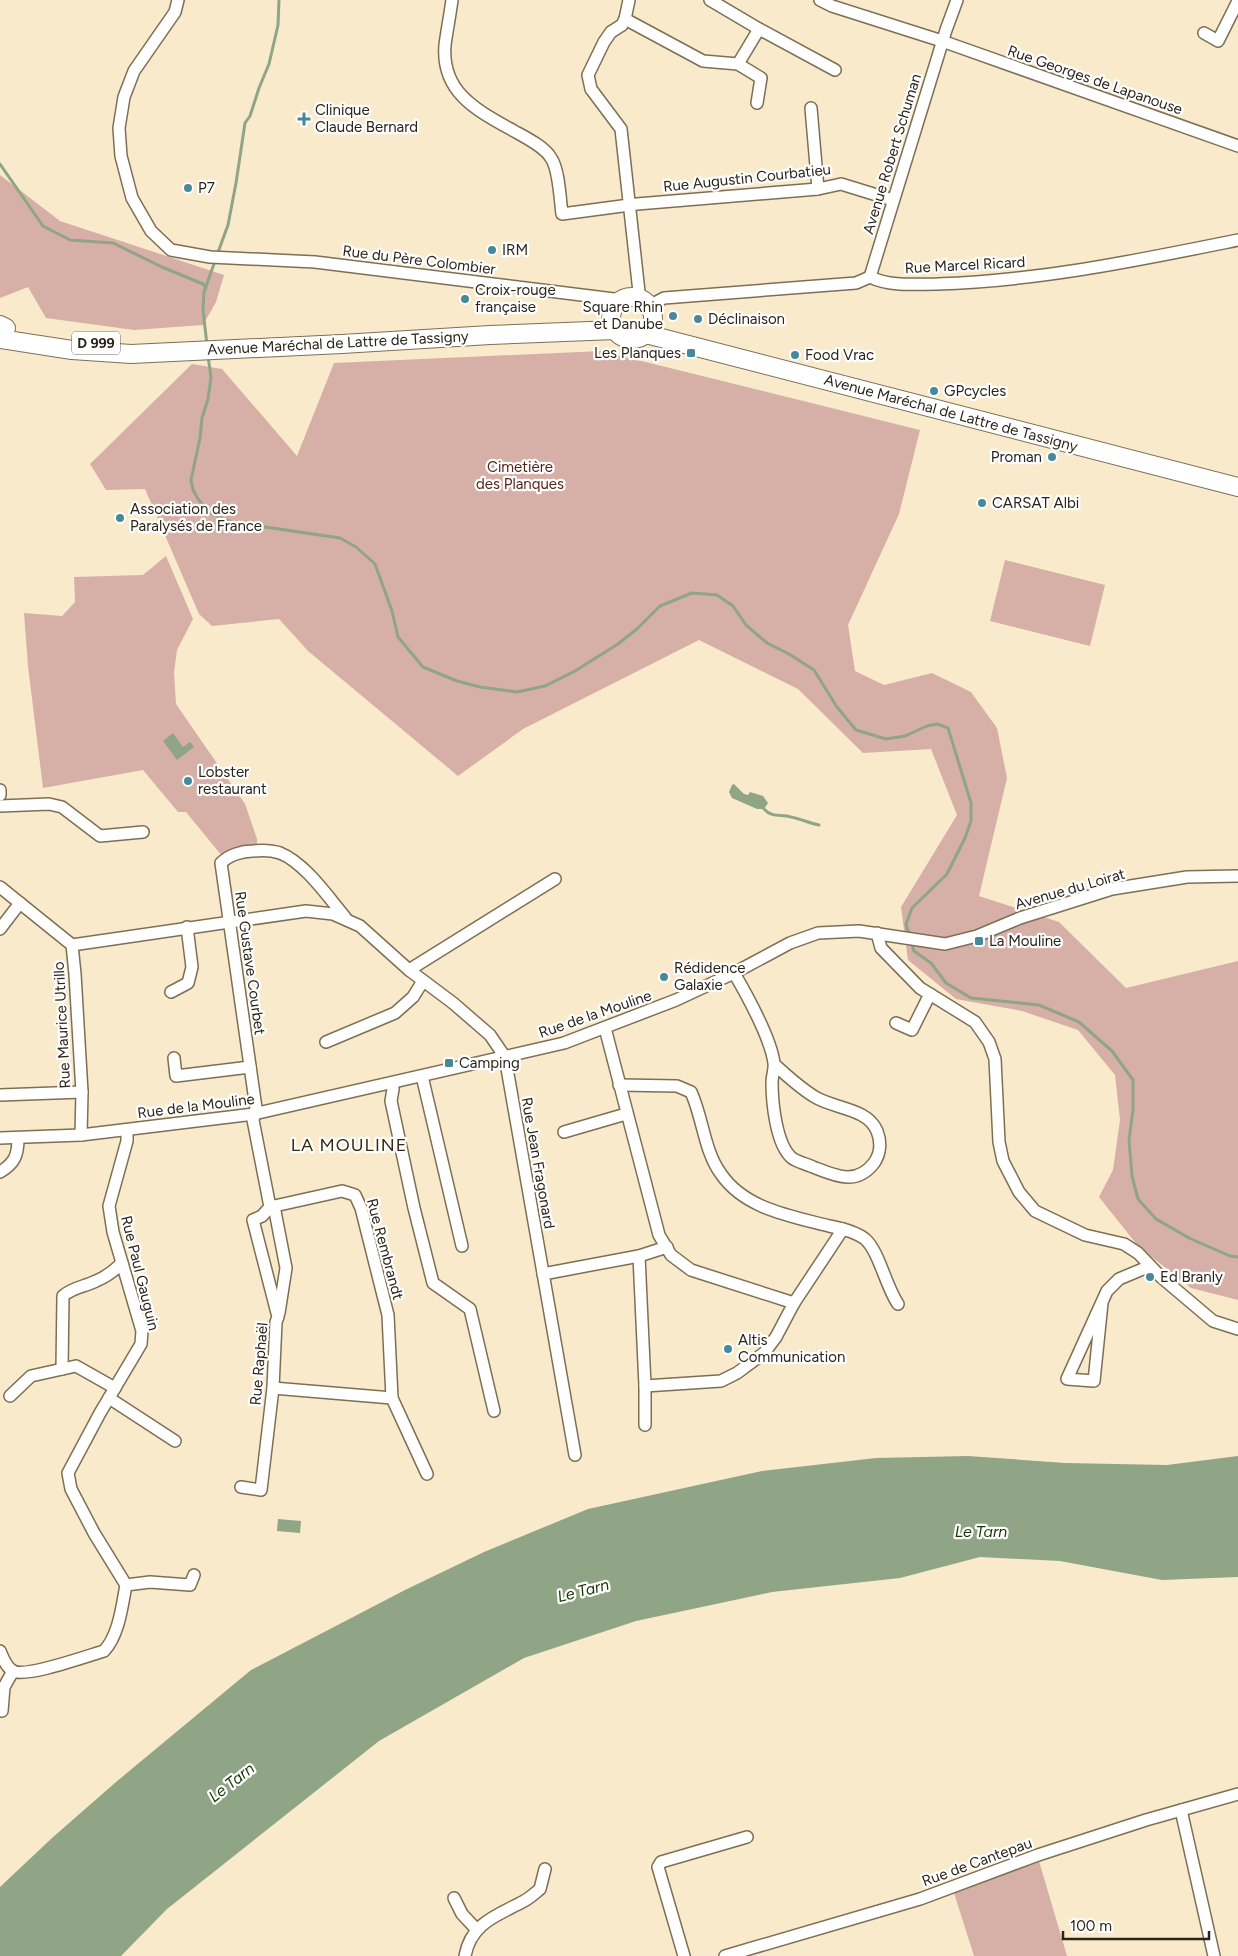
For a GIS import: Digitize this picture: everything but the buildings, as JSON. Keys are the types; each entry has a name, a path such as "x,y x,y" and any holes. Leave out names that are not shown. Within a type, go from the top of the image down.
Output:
{"main road":[{"name":"Avenue Maréchal de Lattre de Tassigny","path":"2,329 81,342 187,352 490,335 596,321 633,311 664,338 1238,487"}],"street":[{"name":"Rue du Père Colombier","path":"178,0 175,12 134,71 126,91 119,128 121,156 132,198 151,231 171,250 233,259 315,262 633,311"},
{"name":"Rue Augustin Courbatieu","path":"452,0 445,47 446,67 454,89 467,102 530,140 551,157 562,214 631,205 818,189 841,184 893,200"},
{"path":"629,0 622,25 611,32 604,42 588,75 591,89 622,129 639,292 633,311 856,283 870,277"},
{"path":"710,0 835,70"},
{"name":"Rue Georges de Lapanouse","path":"820,0 834,3 1238,146"},
{"name":"Avenue Robert Schuman","path":"870,277 942,41 957,0"},
{"path":"1204,33 1218,41 1238,1"},
{"path":"625,19 703,61 738,64 761,78 757,103"},
{"path":"738,64 759,29"},
{"path":"811,108 818,189"},
{"name":"Rue Marcel Ricard","path":"870,277 896,284 974,283 1065,273 1132,262 1238,240"},
{"path":"0,790 0,795"},
{"path":"0,806 49,804 62,807 100,836 143,832"},
{"name":"Rue Gustave Courbet","path":"254,1114 256,1108 228,921 222,863 226,859 246,851 267,850 280,853 294,862 313,879 348,921"},
{"name":"Avenue du Loirat","path":"945,944 977,936 1020,918 1112,889 1187,877 1238,876"},
{"path":"409,970 555,879"},
{"name":"Rue Maurice Utrillo","path":"0,887 72,945 82,1092 81,1135"},
{"path":"0,929 20,903"},
{"path":"72,945 306,911 333,914 360,926 409,970 453,1003 490,1035 505,1057"},
{"path":"171,992 188,982 192,967 187,927"},
{"name":"Rue de la Mouline","path":"0,1138 81,1135 254,1114 564,1043 676,1000 734,973 790,943 824,932 859,931 945,944"},
{"path":"877,933 881,948 920,988 975,1022 989,1042 995,1059 999,1142 1003,1162 1019,1192 1035,1212 1085,1235 1124,1244 1138,1253 1212,1321 1238,1329"},
{"path":"734,973 764,1033 774,1064 772,1082 778,1129 783,1145 792,1158 835,1176 848,1178 864,1174 878,1157 880,1138 873,1122 859,1114 818,1099 799,1087 774,1064"},
{"path":"326,1042 395,1014 413,997 423,981"},
{"path":"896,1023 912,1030 930,994"},
{"path":"605,1028 659,1235 666,1247 672,1255 691,1270 794,1303"},
{"name":"Rue Jean Fragonard","path":"505,1057 575,1455"},
{"path":"174,1058 176,1076 250,1067"},
{"path":"422,1076 462,1246"},
{"path":"392,1083 391,1101 414,1208 433,1283 470,1309 494,1410"},
{"path":"619,1085 677,1086 691,1092 696,1102 712,1159 721,1175 735,1189 755,1203 781,1214 843,1229 865,1239 876,1256 890,1293 898,1304"},
{"path":"0,1095 82,1092"},
{"path":"254,1114 253,1123 286,1268 278,1317"},
{"path":"564,1132 626,1114"},
{"name":"Rue Paul Gauguin","path":"126,1585 75,1498 68,1473 141,1344 142,1331 113,1232 109,1206 127,1141 127,1130"},
{"path":"0,1172 11,1166 16,1155 18,1138"},
{"name":"Rue Rembrandt","path":"272,1207 342,1190 355,1195 361,1208 388,1314 392,1398 427,1474"},
{"name":"Rue Raphaël","path":"241,1487 261,1490 273,1388 276,1322 278,1317 253,1220 262,1216 272,1207"},
{"path":"645,1386 720,1381 737,1373 764,1353 776,1337 794,1303 843,1229"},
{"path":"543,1274 639,1256 666,1247"},
{"path":"639,1256 645,1425"},
{"path":"62,1369 63,1296 71,1289 94,1282 112,1272 122,1263"},
{"path":"1102,1303 1094,1381 1066,1379 1102,1303 1108,1291 1119,1280 1150,1266"},
{"path":"10,1396 31,1376 76,1366 115,1388"},
{"path":"273,1388 392,1398"},
{"path":"109,1398 175,1441"},
{"path":"0,1652 13,1671 26,1673 104,1651 111,1644 126,1585 150,1582 190,1585 194,1575"},
{"path":"2,1711 4,1688 13,1671"},
{"name":"Rue de Cantepau","path":"732,1955 920,1899 1038,1855 1238,1794"},
{"path":"1181,1810 1214,1956"},
{"path":"684,1956 658,1867 661,1862 747,1837"},
{"path":"465,1956 470,1940 477,1930 494,1915 525,1901 540,1889 545,1869"},
{"path":"454,1898 462,1914 477,1930"}],"green space":[{"path":"0,175 60,221 224,275 216,302 203,325 134,330 46,318 28,287 0,298"},
{"name":"Cimetière des Planques","path":"601,351 920,430 899,514 848,625 855,671 884,685 932,673 971,692 997,728 1007,778 979,896 1059,922 1126,988 1238,961 1238,1300 1191,1288 1138,1246 1099,1197 1113,1170 1120,1120 1115,1075 1078,1030 1022,1011 956,999 908,960 901,907 957,815 931,749 863,753 798,689 699,640 523,729 458,776 308,651 279,619 212,626 199,614 145,489 106,490 90,464 192,364 222,369 297,456 334,363"},
{"path":"166,556 193,619 177,650 174,672 176,704 245,804 257,839 257,846 242,846 222,856 186,812 178,812 143,770 43,788 28,666 24,613 62,616 75,602 74,577 143,575"},
{"path":"1005,560 1105,585 1090,646 990,621"},
{"path":"1039,1861 1067,1956 974,1956 954,1893"}],"water":[{"path":"173,733 183,747 190,742 194,747 177,760 163,741"},
{"path":"734,784 744,794 748,795 750,792 763,796 768,803 764,809 757,809 732,798 729,792"},
{"name":"Le Tarn","path":"968,1456 1065,1463 1167,1465 1238,1456 1238,1577 1162,1580 1060,1561 980,1557 900,1578 772,1592 636,1621 524,1658 379,1741 167,1909 121,1956 0,1956 0,1887 52,1838 116,1782 251,1670 405,1590 484,1552 588,1509 762,1471 876,1458"},
{"path":"278,1519 301,1521 300,1533 277,1531"}],"waterway":[{"path":"217,255 228,225 245,123 250,116 269,64 278,25 279,0"},
{"path":"0,164 43,226 70,240 113,243 162,267 203,284 206,288"},
{"path":"207,345 203,310 204,292 215,261"},
{"path":"208,356 211,377 208,399 202,418 200,438 191,480 193,490 198,499 210,513 231,522 340,538 356,547 375,564 392,611 398,637 423,667 457,681 480,687 517,692 545,686 575,671 618,644 638,628 660,606 692,593 717,595 733,606 746,625 767,643 814,670 837,707 856,730 886,739 905,736 927,726 937,724 948,728 971,803 971,821 965,838 947,874 912,908 906,924 909,935"},
{"path":"764,809 773,815 791,817 819,825"},
{"path":"911,941 914,951 931,963 946,983 971,998 1039,1005 1079,1022 1112,1051 1133,1080 1133,1110 1129,1140 1132,1176 1138,1199 1156,1219 1189,1238 1230,1256 1238,1257"}],"place":[{"name":"Clinique Claude Bernard","path":"304,119"},
{"name":"P7","path":"188,188"},
{"name":"IRM","path":"492,250"},
{"name":"Croix-rouge française","path":"465,299"},
{"name":"Square Rhin et Danube","path":"673,316"},
{"name":"Déclinaison","path":"698,319"},
{"name":"Les Planques","path":"691,353"},
{"name":"Food Vrac","path":"795,355"},
{"name":"GPcycles","path":"934,391"},
{"name":"Proman","path":"1052,457"},
{"name":"CARSAT Albi","path":"982,503"},
{"name":"Association des Paralysés de France","path":"120,518"},
{"name":"Lobster restaurant","path":"188,781"},
{"name":"La Mouline","path":"979,941"},
{"name":"Rédidence Galaxie","path":"664,977"},
{"name":"Camping","path":"449,1063"},
{"name":"Ed Branly","path":"1150,1277"},
{"name":"Altis Communication","path":"728,1349"}],"district":[{"name":"LA MOULINE","path":"349,1145"}]}
